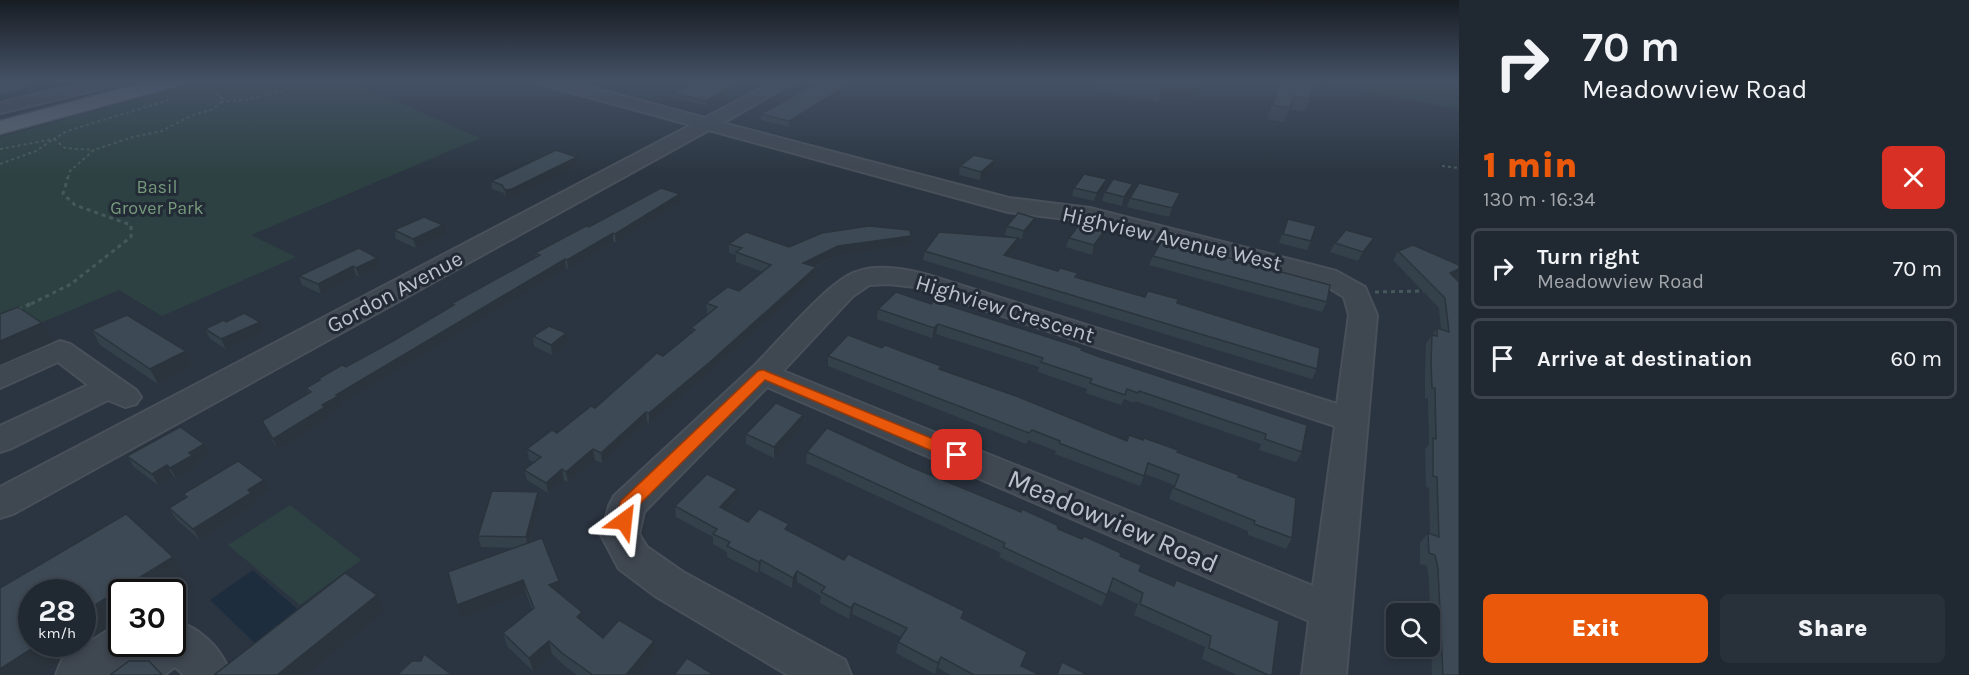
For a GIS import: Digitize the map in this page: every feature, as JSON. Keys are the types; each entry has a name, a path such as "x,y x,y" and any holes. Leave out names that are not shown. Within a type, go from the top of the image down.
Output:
{"main road":[{"path":"0,128 61,112"}],"street":[{"name":"Highview Avenue West","path":"657,112 1008,205 1090,215 1327,276 1356,292 1363,315 1324,675"},
{"name":"Gordon Avenue","path":"0,504 731,112"},
{"name":"Highview Crescent","path":"828,675 669,584 633,558 620,536 627,506 763,374 844,291 862,278 889,276 919,280 1351,420"},
{"path":"0,378 60,350 117,392 0,440"},
{"name":"Meadowview Road","path":"763,374 1331,612"},
{"path":"78,675 108,654"},
{"path":"128,675 169,657"}],"path":[{"path":"0,165 36,151 67,131 118,112"},
{"path":"0,149 54,139 65,148 94,150 133,137 162,131 193,114 204,112"},
{"path":"9,312 28,307 71,284 131,237 131,225 75,205 63,194 70,171 94,150"},
{"path":"1442,166 1459,168"},
{"path":"1369,292 1436,290"}],"green space":[{"name":"Basil Grover Park","path":"92,112 419,112 480,138 251,235 296,257 162,316 119,290 0,340 0,137"},
{"path":"290,505 361,560 300,605 228,545"}],"water":[{"path":"253,570 304,615 260,648 210,600"}],"building":[{"path":"765,112 805,112 789,121 761,114"},
{"path":"556,150 577,157 512,189 505,190 502,185 491,181"},
{"path":"974,155 995,160 981,172 960,166"},
{"path":"1084,174 1107,179 1097,193 1074,188"},
{"path":"1113,179 1133,184 1124,197 1105,192"},
{"path":"1139,183 1180,193 1172,208 1130,198"},
{"path":"661,188 680,194 615,234 565,259 336,395 338,396 322,405 325,407 273,439 262,421 311,392 306,388 320,380 318,379 342,365 346,367 393,341 454,305 451,304 540,255 535,253"},
{"path":"1018,213 1035,218 1024,231 1007,226"},
{"path":"424,217 443,225 413,239 394,230"},
{"path":"1288,219 1316,226 1311,241 1283,234"},
{"path":"1082,221 1107,227 1094,245 1069,238"},
{"path":"869,226 910,230 911,236 838,246 803,263 816,267 710,362 649,413 646,412 601,453 593,449 566,472 562,469 546,483 524,470 541,457 527,449 552,430 557,433 591,406 595,408 657,353 663,356 695,330 691,328 717,307 706,303 728,287 739,291 771,265 736,252 742,248 729,244 746,232 789,247 822,233"},
{"path":"1346,230 1374,238 1363,252 1335,243"},
{"path":"939,232 1018,238 1004,255 1058,271 1060,268 1078,273 1075,277 1145,297 1148,291 1178,299 1177,303 1320,348 1317,369 925,251"},
{"path":"1162,240 1330,285 1327,302 1153,256"},
{"path":"1413,245 1459,265 1459,269 1450,273 1459,282 1459,675 1443,675 1438,568 1435,555 1429,553 1428,533 1439,537 1437,477 1433,476 1433,438 1436,439 1435,388 1432,388 1431,362 1432,335 1437,336 1437,328 1449,332 1445,298 1398,251"},
{"path":"359,248 377,258 356,268 353,266 318,284 299,276"},
{"path":"896,292 931,304 934,301 1082,348 1081,350 1097,356 1307,425 1302,452 1265,439 1266,434 1139,391 1138,393 1127,389 1125,395 1090,383 1092,379 1041,362 1043,358 938,324 934,328 878,309"},
{"path":"18,307 42,323 0,341 0,314"},
{"path":"244,313 260,322 221,339 205,329 224,320 226,322"},
{"path":"127,315 186,351 150,369 92,330"},
{"path":"549,326 566,333 551,345 533,336"},
{"path":"848,335 882,348 885,345 941,366 939,369 1016,396 1127,441 1129,435 1178,450 1177,452 1239,475 1238,477 1296,498 1292,538 1254,524 1255,521 1174,488 1179,475 1148,463 1144,476 1032,430 1029,433 828,356"},
{"path":"776,403 803,415 774,447 746,434"},
{"path":"180,427 204,444 189,453 193,455 170,468 167,465 152,474 127,456"},
{"path":"827,428 911,467 1021,512 1022,509 1057,525 1058,529 1082,539 1084,536 1141,565 1139,571 1174,586 1176,580 1279,621 1272,675 1209,648 1211,636 1140,604 1143,593 1113,578 1107,595 1003,547 1005,543 807,452"},
{"path":"238,461 264,480 248,490 251,493 193,529 169,508 187,497 183,494"},
{"path":"707,474 737,489 720,507 748,522 759,509 789,524 785,529 844,560 848,554 964,611 961,618 1027,652 1021,666 1040,675 974,675 941,657 938,663 898,642 907,628 854,603 851,608 821,592 825,587 797,571 793,578 761,560 759,562 727,546 730,542 713,534 717,529 675,506"},
{"path":"492,491 538,492 526,537 478,536"},
{"path":"126,514 173,557 137,579 108,579 108,597 96,604 96,579 18,579 19,657 0,669 0,588"},
{"path":"542,538 559,581 549,585 582,612 577,617 603,638 619,620 654,641 626,675 593,675 549,641 529,658 503,633 534,608 523,580 457,605 448,572"},
{"path":"345,573 377,595 277,675 214,675"},
{"path":"424,654 452,675 397,675 412,661 421,661"},
{"path":"687,658 714,675 674,675"},
{"path":"129,661 149,661 162,675 110,675"},
{"path":"1062,662 1088,675 1057,675"}],"route":[{"path":"624,521 627,506 763,374 957,455"}]}
